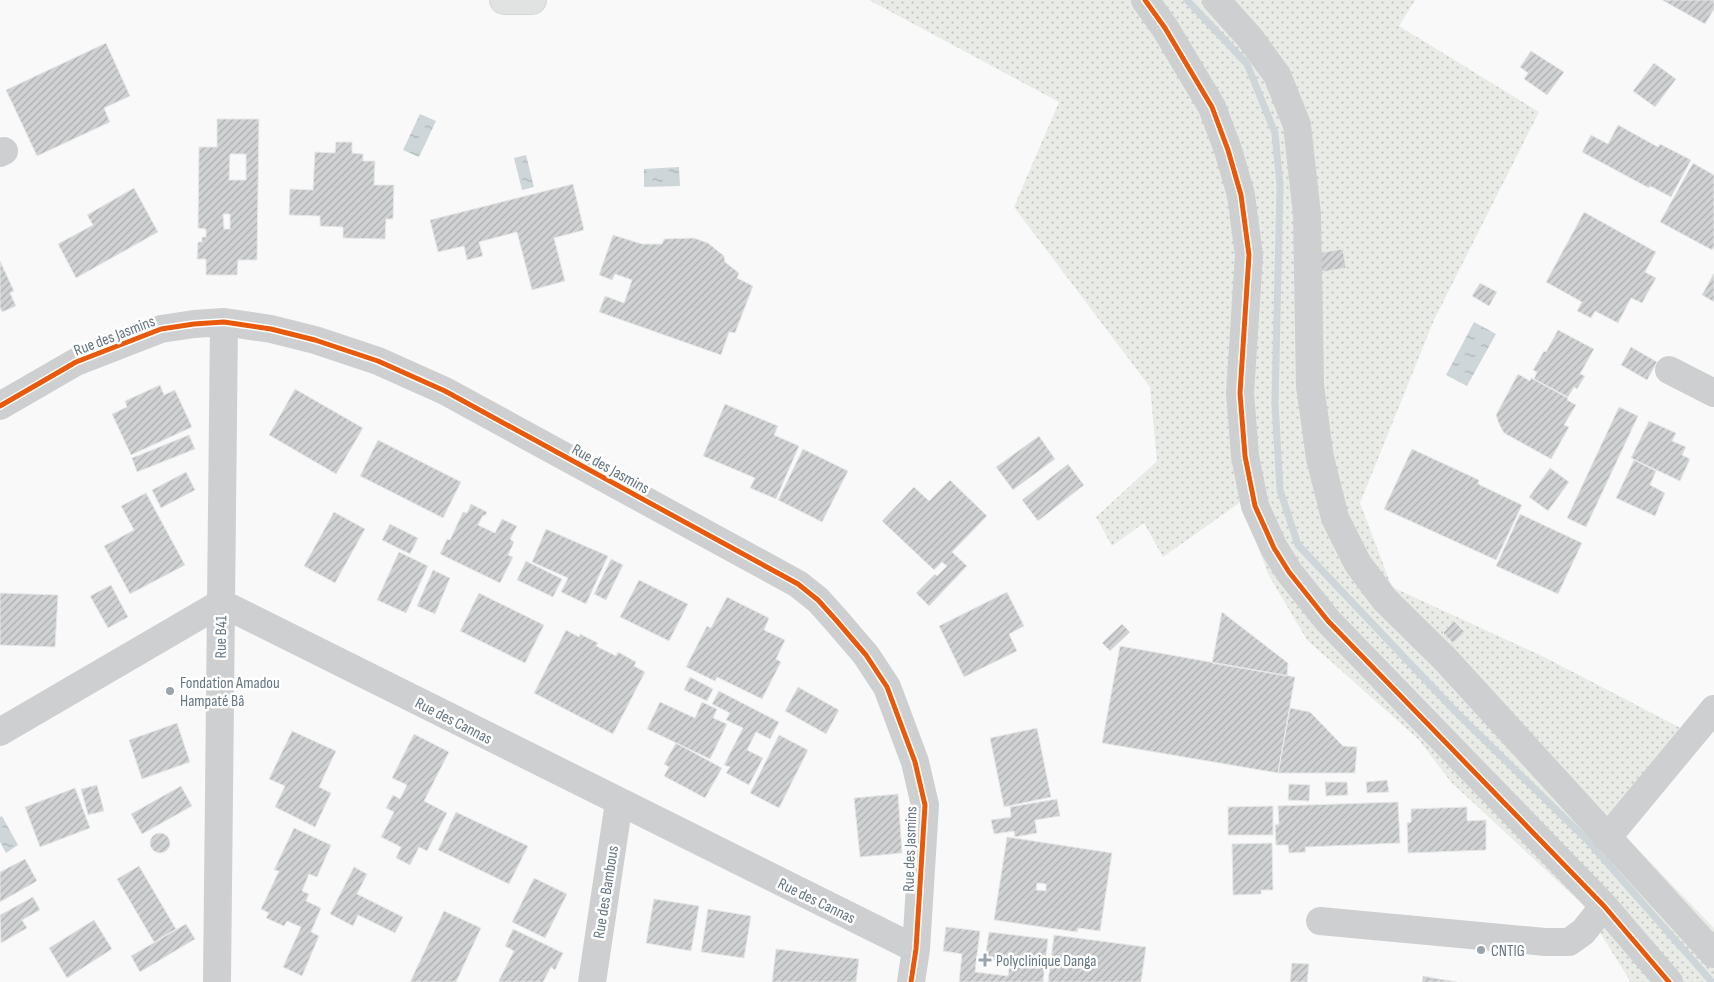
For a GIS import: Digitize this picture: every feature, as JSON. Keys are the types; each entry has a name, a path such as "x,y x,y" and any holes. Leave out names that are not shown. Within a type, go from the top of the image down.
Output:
{"main road":[{"path":"504,0 532,0"}],"street":[{"path":"1145,0 1165,28 1212,107 1228,150 1241,195 1249,255 1240,393 1242,428 1245,456 1255,506 1274,548 1289,572 1328,621 1604,906 1669,982"},
{"path":"1216,0 1250,38 1277,75 1298,125 1307,214 1310,386 1320,458 1335,518 1358,564 1385,600 1446,660 1714,954"},
{"name":"Rue des Jasmins","path":"0,406 76,362 161,329 224,322 271,329 315,340 378,361 428,384 798,584 818,600 866,655 887,687 915,762 925,805 912,982"},
{"name":"Rue B41","path":"217,982 224,322"},
{"path":"1669,370 1714,393"},
{"path":"0,732 221,603"},
{"name":"Rue des Cannas","path":"221,603 916,948"},
{"path":"1607,838 1714,709"},
{"name":"Rue des Bambous","path":"592,982 619,802"},
{"path":"1320,921 1545,942 1569,942 1583,932 1604,906"}],"shaded area":[{"path":"869,0 1415,0 1399,26 1539,112 1434,320 1360,503 1392,587 1544,657 1698,737 1622,833 1714,928 1714,982 1629,982 1629,979 1582,904 1451,782 1418,739 1307,640 1268,574 1242,501 1163,557 1144,523 1112,546 1096,517 1157,461 1150,387 1014,207 1059,102"}],"water":[{"path":"420,114 436,121 419,157 403,150"},
{"path":"526,155 534,187 522,190 514,158"},
{"path":"679,167 680,186 644,187 644,169"},
{"path":"1474,322 1496,334 1467,386 1446,375"},
{"path":"2,816 18,845 6,853 0,842 0,817"}],"building":[{"path":"1662,0 1714,0 1714,9 1705,24"},
{"path":"106,43 130,96 104,108 110,122 37,156 6,90"},
{"path":"1531,51 1564,72 1547,95 1524,79 1528,73 1520,67"},
{"path":"1654,63 1676,79 1655,107 1633,91"},
{"path":"217,119 259,119 257,260 238,260 237,275 206,275 206,259 197,259 198,242 202,242 202,237 206,237 206,229 198,228 199,147 217,147","holes":["230,154 246,154 246,180 229,180","223,214 230,214 230,229 224,229"]},
{"path":"1618,125 1658,147 1660,144 1691,160 1671,197 1650,186 1649,188 1582,152 1591,135 1608,144"},
{"path":"336,142 352,142 352,153 363,154 363,161 375,161 374,185 394,185 393,219 386,219 385,239 343,238 343,227 320,226 320,216 289,215 290,189 313,190 315,152 335,153"},
{"path":"1693,163 1714,175 1714,247 1712,250 1660,222"},
{"path":"573,184 584,230 554,238 565,281 532,290 517,232 479,242 483,256 467,260 464,246 438,252 430,220"},
{"path":"134,188 158,232 76,278 58,244 93,225 87,215"},
{"path":"1584,212 1656,252 1645,272 1656,278 1642,303 1631,298 1618,323 1595,311 1591,318 1577,311 1582,302 1546,282"},
{"path":"613,235 642,244 662,244 664,239 694,238 708,243 724,256 725,262 739,273 737,278 753,286 735,333 729,332 721,355 599,312 605,296 624,303 632,280 615,274 612,280 599,275"},
{"path":"1343,249 1346,268 1321,272 1318,253"},
{"path":"0,261 14,291 10,293 16,306 2,312 0,307"},
{"path":"1714,273 1714,302 1702,295"},
{"path":"1480,283 1497,292 1489,306 1472,296"},
{"path":"1558,330 1594,349 1580,374 1585,376 1577,389 1574,387 1568,397 1534,379 1537,372 1533,370"},
{"path":"1631,347 1657,362 1647,380 1621,365"},
{"path":"1518,374 1530,381 1531,378 1568,398 1567,400 1576,405 1564,425 1569,427 1551,459 1504,433 1499,424 1496,415"},
{"path":"160,385 164,395 175,390 192,427 131,455 112,414 127,407 125,401"},
{"path":"295,389 363,428 336,474 269,435"},
{"path":"725,404 778,426 774,435 799,446 776,499 750,488 755,478 703,456"},
{"path":"1619,407 1638,416 1586,527 1567,518"},
{"path":"1649,421 1676,433 1672,441 1686,447 1682,455 1690,459 1680,481 1631,458"},
{"path":"189,435 195,449 137,472 132,458"},
{"path":"1039,436 1055,459 1013,490 996,467"},
{"path":"378,440 461,482 443,518 360,476"},
{"path":"803,449 848,471 822,522 778,500"},
{"path":"1412,449 1479,480 1478,484 1522,505 1496,560 1384,509"},
{"path":"1634,460 1656,471 1650,485 1665,493 1655,516 1616,498"},
{"path":"1068,464 1084,485 1038,521 1022,500"},
{"path":"1550,468 1569,482 1548,511 1529,497"},
{"path":"186,472 195,490 161,508 152,490"},
{"path":"950,480 987,516 952,552 967,566 929,606 916,593 935,574 937,576 947,566 942,562 934,570 882,521 914,487 929,501"},
{"path":"146,493 185,565 130,594 104,546 134,530 121,506"},
{"path":"471,504 487,512 485,516 483,515 478,525 495,533 502,519 517,526 510,539 514,542 508,555 513,557 500,583 440,554 447,539 450,540 463,512 467,513"},
{"path":"334,512 365,529 335,583 304,566"},
{"path":"1520,514 1582,543 1558,594 1496,566"},
{"path":"390,524 418,538 410,554 382,540"},
{"path":"546,529 608,556 586,604 561,592 568,578 532,562"},
{"path":"399,552 428,566 406,613 377,600"},
{"path":"611,559 623,565 606,600 594,594"},
{"path":"526,561 562,579 553,597 517,580"},
{"path":"433,570 450,578 435,614 417,606"},
{"path":"639,580 688,604 669,641 620,617"},
{"path":"111,585 128,617 108,628 90,596"},
{"path":"1007,592 1024,626 1009,634 1017,651 964,677 939,626"},
{"path":"0,593 58,595 55,647 0,645"},
{"path":"479,593 544,625 525,663 460,631"},
{"path":"727,597 769,618 764,630 785,640 776,659 781,662 762,699 717,677 715,681 686,667 707,626 711,628"},
{"path":"1222,612 1288,663 1287,676 1212,663"},
{"path":"1454,621 1465,632 1453,643 1443,633"},
{"path":"1122,624 1130,632 1110,651 1102,643"},
{"path":"566,630 579,637 580,634 598,643 596,646 616,656 618,652 636,662 634,666 645,672 613,734 534,693"},
{"path":"1120,646 1295,677 1278,773 1102,743"},
{"path":"690,677 713,689 707,701 684,690"},
{"path":"798,687 839,710 826,734 785,711"},
{"path":"719,691 779,722 770,739 756,732 747,750 763,758 749,785 726,773 730,767 724,765 743,728 726,720 730,713 712,704"},
{"path":"660,702 695,718 702,702 717,709 713,718 727,724 710,759 647,729"},
{"path":"1290,708 1310,712 1343,746 1357,747 1355,773 1278,773"},
{"path":"177,723 190,762 142,779 129,740"},
{"path":"1037,728 1051,797 1004,807 990,738"},
{"path":"292,731 336,751 319,787 331,793 315,827 275,807 285,786 269,779"},
{"path":"414,734 449,752 424,801 447,813 427,851 419,847 410,865 396,858 401,847 381,837 394,812 386,808 393,795 400,799 407,785 392,778"},
{"path":"779,735 808,750 779,808 750,793"},
{"path":"676,743 722,768 705,798 664,776 669,767 664,764"},
{"path":"1387,780 1389,792 1367,793 1366,782"},
{"path":"1325,782 1347,782 1348,795 1326,796"},
{"path":"1289,784 1310,785 1309,801 1288,800"},
{"path":"97,785 104,811 88,815 81,789"},
{"path":"181,786 192,806 142,834 131,814"},
{"path":"75,788 90,828 40,847 25,807"},
{"path":"898,794 902,853 860,857 854,798"},
{"path":"1057,799 1060,816 1035,820 1037,833 1015,837 1014,831 994,834 991,820 1011,817 1010,807"},
{"path":"1398,802 1400,843 1305,847 1306,852 1289,853 1288,845 1276,845 1275,825 1279,824 1278,806"},
{"path":"1273,806 1273,835 1228,835 1228,807"},
{"path":"1467,807 1467,821 1486,820 1486,850 1408,853 1407,823 1411,822 1411,809"},
{"path":"456,812 528,846 509,884 438,850"},
{"path":"294,828 331,845 317,877 309,874 302,891 309,894 306,901 321,908 311,932 319,936 302,976 283,967 301,927 287,921 284,926 266,918 269,913 261,909 279,871 274,870"},
{"path":"160,833 167,836 170,843 167,850 160,853 153,850 150,843 153,836"},
{"path":"1007,837 1112,853 1100,931 1078,928 1077,932 994,920","holes":["1037,883 1046,884 1046,891 1036,890"]},
{"path":"1272,843 1273,890 1261,890 1261,894 1233,895 1232,844"},
{"path":"25,859 37,881 0,902 0,872"},
{"path":"139,866 176,929 154,942 117,879"},
{"path":"354,867 367,874 357,894 403,917 395,933 358,915 353,926 330,914"},
{"path":"534,878 567,894 545,938 512,922"},
{"path":"33,897 40,910 22,920 27,928 1,943 0,915"},
{"path":"654,899 699,906 691,951 646,943"},
{"path":"708,909 751,916 744,958 701,952"},
{"path":"444,911 481,928 456,982 410,982"},
{"path":"94,920 112,949 67,978 49,948"},
{"path":"186,924 195,939 140,972 131,956"},
{"path":"946,927 980,931 975,972 1008,976 1010,962 985,959 989,932 1048,939 1043,982 959,982 962,954 943,951"},
{"path":"513,929 563,953 555,970 551,967 543,982 498,982 514,951 505,946"},
{"path":"1054,935 1146,947 1141,982 1048,982"},
{"path":"776,949 859,959 856,982 772,982"},
{"path":"1292,963 1309,964 1307,982 1290,982"},
{"path":"1423,976 1457,982 1422,982"}],"waterway":[{"path":"1187,0 1247,64 1275,133 1280,186 1275,403 1280,490 1298,545 1456,712 1587,840 1712,982"}],"cycle path":[{"path":"1145,0 1165,28 1212,107 1228,150 1241,195 1249,255 1240,393 1245,456 1255,506 1274,548 1289,572 1328,621 1604,906 1669,982"},
{"path":"0,406 76,362 161,329 224,322 271,329 315,340 378,361 445,391 798,584 818,600 866,655 887,687 915,762 925,805 916,949 911,982"}],"place":[{"name":"Fondation Amadou Hampaté Bâ","path":"170,691"},
{"name":"CNTIG","path":"1481,950"},
{"name":"Polyclinique Danga","path":"985,960"}]}
